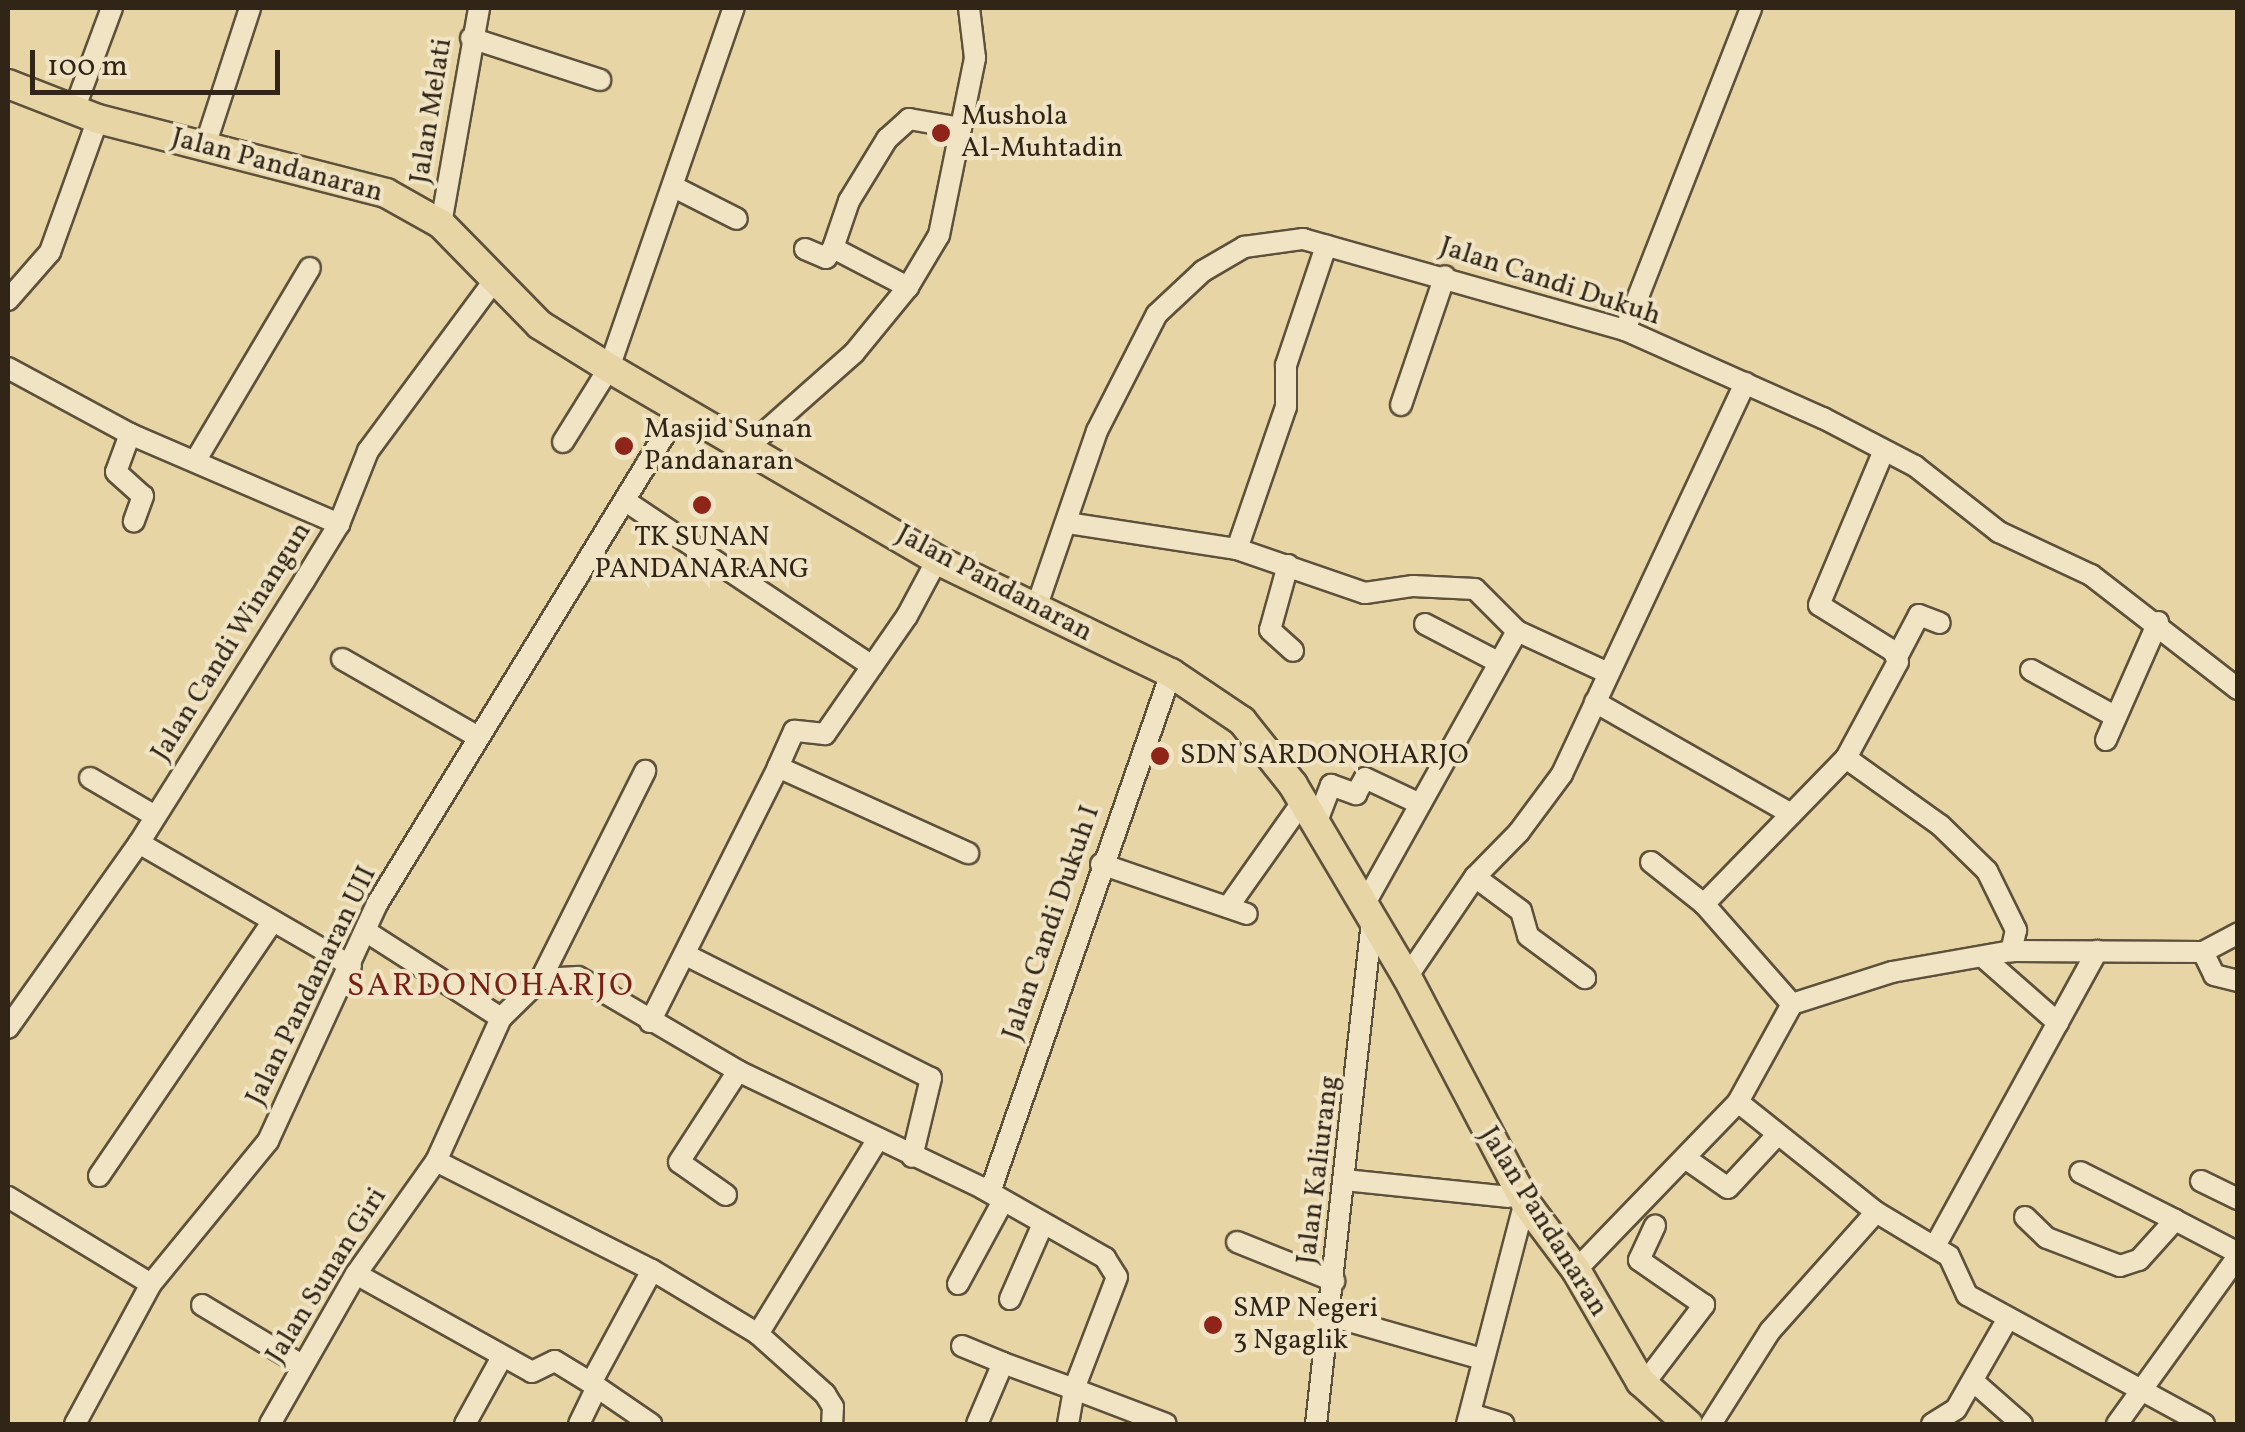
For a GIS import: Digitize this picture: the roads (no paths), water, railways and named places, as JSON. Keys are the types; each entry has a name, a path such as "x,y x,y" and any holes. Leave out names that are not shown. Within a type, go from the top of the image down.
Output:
{"main road":[{"name":"Jalan Pandanaran","path":"8,84 86,114 386,193 441,224 493,282 540,325 609,368 937,560 1035,611 1171,673 1242,721 1309,812 1407,978 1517,1200 1576,1270 1644,1385 1688,1424"}],"street":[{"path":"10,291 50,252 112,8"},
{"path":"205,146 250,8"},
{"name":"Jalan Melati","path":"441,224 479,8"},
{"path":"563,442 609,368 676,188 734,8"},
{"path":"748,446 854,353 908,287 939,236 975,58 969,8"},
{"path":"1625,330 1751,8"},
{"path":"471,38 600,80"},
{"path":"804,249 826,258 849,201 887,140 909,119 961,128"},
{"path":"676,188 737,219"},
{"name":"Jalan Candi Dukuh","path":"1035,611 1097,431 1156,314 1203,271 1244,247 1303,240 1446,276 1625,330 1744,383 1915,466 1998,532 2091,575 2158,622 2238,689"},
{"path":"1237,549 1286,407 1288,354 1326,246"},
{"path":"832,248 908,287"},
{"path":"198,458 310,268"},
{"path":"1400,405 1446,276"},
{"name":"Jalan Candi Winangun","path":"8,1028 139,842 339,524 368,452 493,282"},
{"path":"8,368 130,434 198,458 339,524"},
{"path":"1407,978 1475,878 1520,832 1562,774 1744,383"},
{"name":"Jalan Pandanaran UII","path":"75,1424 151,1284 268,1141 377,904 627,502 681,408"},
{"path":"130,434 116,472 143,496 134,521"},
{"path":"1883,452 1819,605 1898,655"},
{"path":"627,502 872,666"},
{"path":"1066,523 1237,549 1366,593 1412,586 1475,589 1517,630 1608,673"},
{"path":"650,1022 778,767 787,737 794,731 824,734 872,666 937,560"},
{"path":"1288,565 1270,630 1293,651"},
{"path":"1704,904 1846,758 1919,615 1940,623"},
{"path":"2106,740 2158,622"},
{"path":"1425,624 1498,662"},
{"path":"1368,913 1420,804 1517,630"},
{"path":"342,659 478,737"},
{"path":"2031,670 2116,718"},
{"name":"Jalan Candi Dukuh I","path":"958,1284 996,1196 1101,864 1171,673"},
{"path":"1595,702 1792,814"},
{"path":"1846,758 1940,825 1987,871 2016,930 2011,950"},
{"path":"778,767 968,854"},
{"path":"367,932 501,1018 542,979 645,771"},
{"path":"90,778 155,816"},
{"path":"1101,864 1238,910 1331,785 1356,794 1365,778 1420,804"},
{"path":"139,842 351,966"},
{"path":"1651,862 1704,904 1792,1004"},
{"path":"1475,878 1522,911 1528,936 1584,978"},
{"name":"Jalan Kaliurang","path":"1316,1424 1345,1180 1368,913"},
{"path":"99,1176 272,922"},
{"path":"1576,1270 1738,1102 1792,1004 1892,972 2011,950 2203,952 2238,932"},
{"path":"1935,1246 2097,951"},
{"path":"2203,952 2214,975 2238,981"},
{"path":"686,954 931,1078 912,1158"},
{"path":"1984,957 2058,1023"},
{"path":"542,979 578,976 738,1071 876,1142 996,1196 1105,1258 1117,1278 1074,1389 1068,1424"},
{"name":"Jalan Sunan Giri","path":"270,1424 356,1274 436,1161 501,1018"},
{"path":"726,1194 679,1162 738,1071"},
{"path":"1738,1102 1876,1212 1949,1256 1968,1295 2189,1421"},
{"path":"1686,1158 1728,1188 1777,1135"},
{"path":"758,1334 876,1142"},
{"path":"436,1161 652,1270 758,1334 824,1394 834,1407 832,1424"},
{"path":"2080,1172 2238,1254 2117,1424"},
{"path":"1345,1180 1517,1200 1469,1419 1503,1424"},
{"path":"2200,1181 2238,1200"},
{"path":"8,1197 151,1284"},
{"path":"1711,1424 1770,1331 1876,1212"},
{"path":"2025,1217 2047,1238 2120,1266 2139,1260 2175,1220"},
{"path":"1010,1299 1043,1224"},
{"path":"1644,1385 1704,1304 1639,1260 1655,1226"},
{"path":"1237,1242 1334,1281"},
{"path":"578,1424 652,1270"},
{"path":"356,1274 532,1372 561,1362 650,1424"},
{"path":"202,1305 302,1365"},
{"path":"1328,1316 1482,1359"},
{"path":"1932,1424 1956,1409 2007,1320"},
{"path":"962,1346 1166,1424"},
{"path":"465,1424 502,1356"},
{"path":"977,1424 1003,1363"},
{"path":"1973,1382 2022,1424"}],"place":[{"name":"Mushola Al-Muhtadin","path":"941,133"},
{"name":"Masjid Sunan Pandanaran","path":"624,446"},
{"name":"TK SUNAN PANDANARANG","path":"702,505"},
{"name":"SDN SARDONOHARJO","path":"1160,756"},
{"name":"SMP Negeri 3 Ngaglik","path":"1213,1325"}],"district":[{"name":"SARDONOHARJO","path":"491,987"}]}
